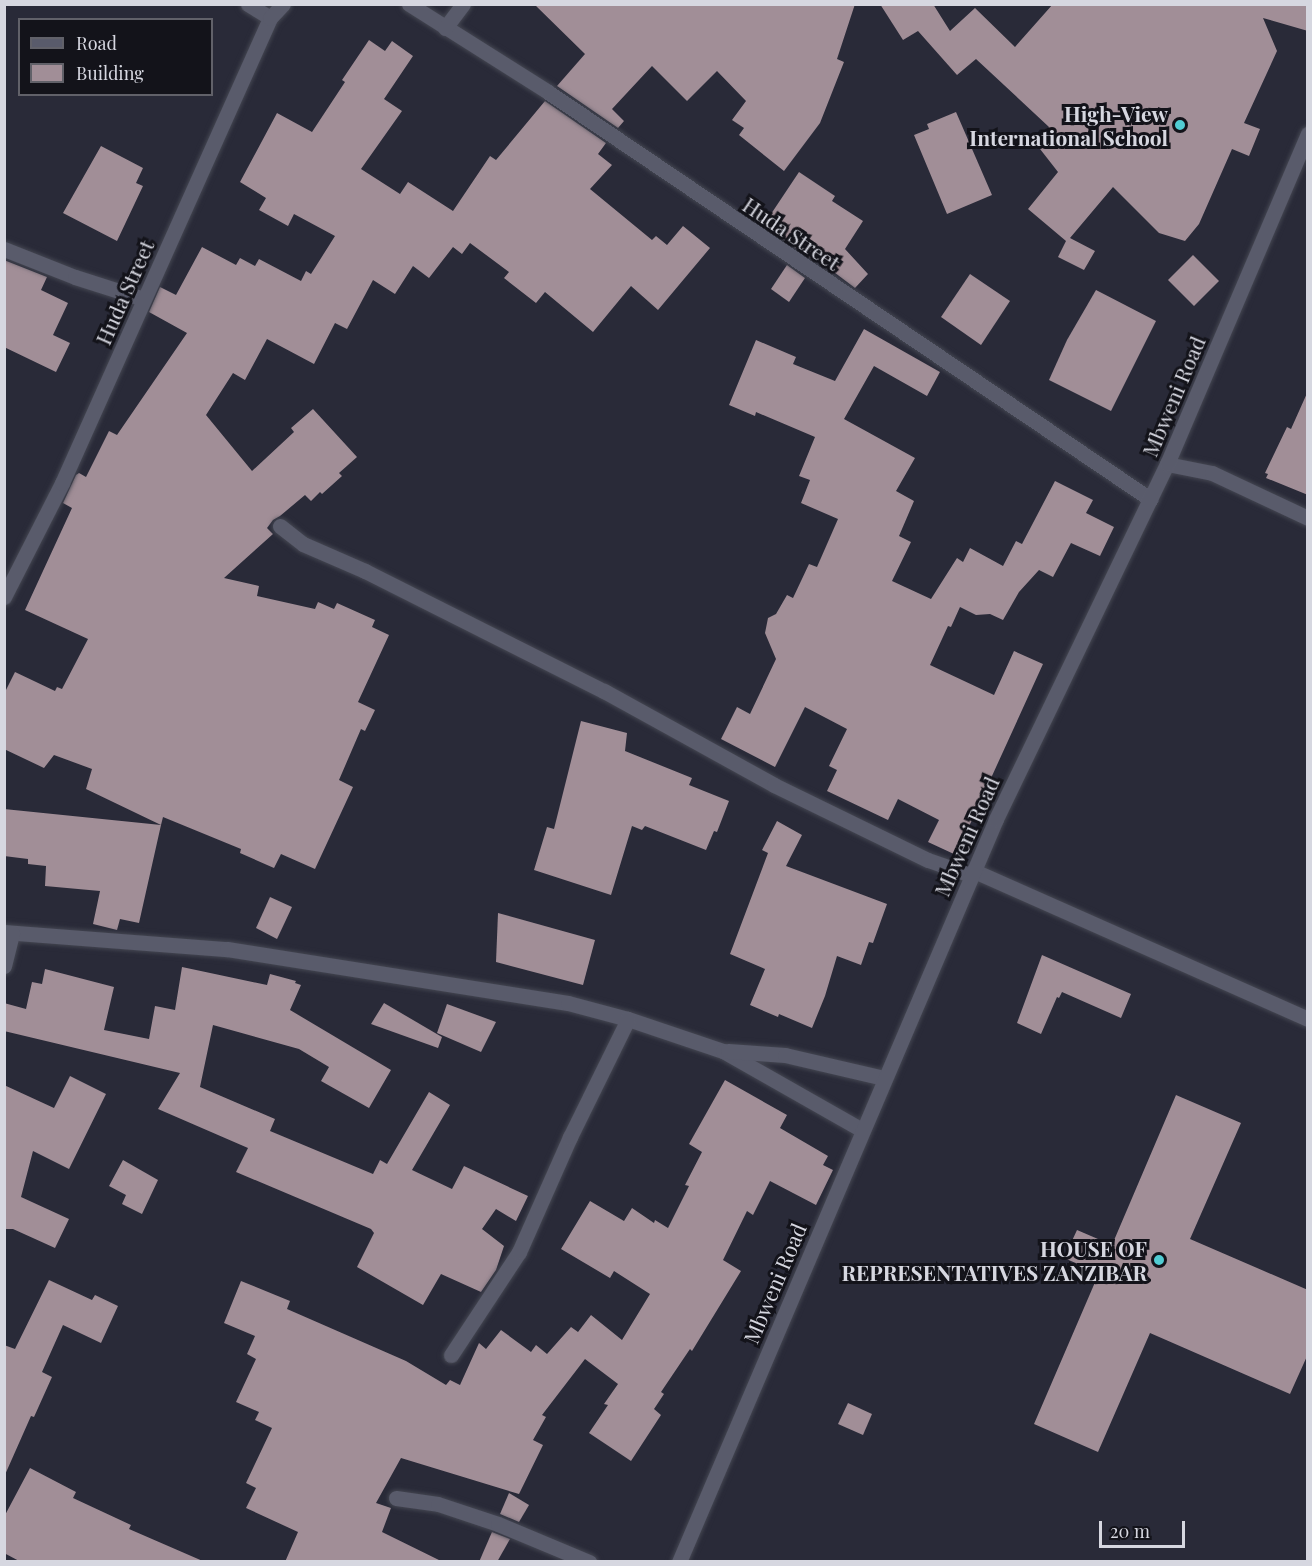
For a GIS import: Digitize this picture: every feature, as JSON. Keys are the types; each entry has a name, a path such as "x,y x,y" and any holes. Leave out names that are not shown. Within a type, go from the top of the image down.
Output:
{"street":[{"path":"248,4 270,18"},
{"name":"Huda Street","path":"7,588 62,483 270,18 283,4"},
{"name":"Huda Street","path":"409,4 548,92 1150,499"},
{"path":"445,28 463,4"},
{"name":"Mbweni Road","path":"679,1562 996,819 1167,464 1308,134"},
{"path":"4,249 75,277 144,299"},
{"path":"1167,464 1212,473 1308,518"},
{"path":"280,526 303,544 365,571 604,691 774,785 928,860 973,873 1308,1019"},
{"path":"4,966 8,933 227,950 568,1004 628,1019 723,1051 862,1130"},
{"path":"451,1355 519,1252 570,1137 628,1019"},
{"path":"723,1051 785,1055 884,1078"},
{"path":"396,1498 448,1507 561,1548 589,1562"}],"building":[{"path":"534,4 855,4 837,59 844,62 820,123 784,171 739,135 744,128 732,120 746,101 717,71 687,101 652,66 612,109 624,121 618,128 557,86 585,54"},
{"path":"880,4 933,4 950,31 975,8 1015,47 1053,4 1308,4 1308,31 1263,18 1277,51 1244,123 1260,129 1249,156 1232,149 1199,224 1185,241 1159,233 1113,187 1070,238 1095,251 1084,270 1058,257 1066,241 1028,209 1058,172 1033,140 1049,127 976,59 957,75 918,31 903,40"},
{"path":"369,40 385,51 392,41 413,56 384,99 402,111 361,169 400,194 408,182 453,211 490,156 496,160 545,101 606,143 598,154 612,165 590,189 652,240 656,236 667,245 683,226 710,248 658,310 631,286 593,332 545,292 536,303 504,278 509,272 470,243 462,254 453,247 429,278 413,266 395,294 373,280 347,329 335,323 314,364 267,339 245,380 233,373 206,415 252,471 294,432 291,428 313,409 357,457 339,473 342,476 322,494 320,492 311,501 305,495 273,520 267,528 273,534 224,578 259,586 257,596 315,609 318,602 334,609 337,603 375,620 372,627 389,635 358,702 375,710 365,731 361,729 339,780 353,787 315,869 281,854 274,868 240,853 241,849 163,817 161,825 86,789 92,769 54,755 44,768 4,749 4,694 15,672 55,691 57,687 62,689 88,639 25,610 72,508 63,503 76,475 79,473 86,477 109,431 117,435 187,333 149,312 160,287 176,295 202,247 236,265 240,258 255,266 259,259 301,281 306,271 311,274 335,236 294,214 288,226 259,210 266,198 240,182 277,113 312,132 345,82 342,80"},
{"path":"956,112 992,195 947,214 914,135 929,129 927,124"},
{"path":"101,146 143,168 136,183 143,186 117,241 63,213"},
{"path":"799,172 835,196 832,201 863,221 845,249 868,274 855,288 818,260 816,262 763,226"},
{"path":"1193,255 1219,281 1194,306 1168,280"},
{"path":"4,260 47,277 41,290 68,303 53,335 70,343 56,372 4,347"},
{"path":"787,265 805,278 789,302 771,289"},
{"path":"970,274 1010,301 981,345 941,317"},
{"path":"1096,290 1156,321 1111,411 1049,380 1067,340"},
{"path":"864,329 940,372 927,396 874,366 844,419 915,458 896,491 914,501 899,536 911,542 892,581 931,599 957,558 963,562 970,548 1003,566 1016,541 1022,544 1055,481 1093,500 1086,513 1114,527 1100,556 1071,543 1053,577 1039,570 1019,592 1003,620 990,614 976,615 960,607 951,627 948,626 930,665 994,695 1014,651 1043,664 956,855 928,842 939,820 898,799 888,820 827,791 837,770 829,766 847,729 805,707 775,767 721,739 737,707 750,714 776,659 765,633 768,618 776,614 787,595 793,598 809,564 817,567 838,519 801,503 810,480 799,476 815,437 756,412 755,416 729,405 756,340 796,357 793,364 835,381"},
{"path":"1308,391 1308,495 1266,478 1268,474 1265,473 1287,427 1291,429"},
{"path":"581,721 627,733 625,751 692,778 689,785 729,801 717,832 714,831 706,850 645,826 642,830 632,826 611,895 534,870 547,827 554,829"},
{"path":"4,809 161,825 139,923 120,919 117,930 93,924 100,891 45,886 46,866 28,864 28,859 4,856"},
{"path":"777,821 802,835 786,866 887,904 873,943 869,942 861,965 837,956 812,1028 750,1005 765,969 730,954 768,853 762,850"},
{"path":"270,897 292,907 277,939 256,928"},
{"path":"498,913 595,940 583,985 496,962"},
{"path":"1042,955 1131,994 1121,1018 1062,992 1059,998 1057,997 1041,1034 1017,1023"},
{"path":"182,967 267,985 270,974 296,981 295,983 301,985 290,1010 391,1070 369,1108 321,1081 329,1067 299,1049 213,1025 200,1087 275,1119 270,1131 373,1174 380,1160 387,1164 429,1092 450,1105 412,1170 452,1189 464,1166 528,1196 516,1221 496,1209 482,1229 504,1246 496,1270 481,1292 441,1274 423,1305 357,1267 374,1233 371,1229 236,1172 248,1148 158,1109 180,1073 4,1031 4,1003 26,1009 32,982 42,984 45,969 114,987 104,1030 149,1039 155,1006 175,1010"},
{"path":"384,1003 442,1037 438,1048 371,1024"},
{"path":"447,1004 496,1022 481,1052 437,1033"},
{"path":"70,1076 106,1094 69,1169 33,1151 21,1197 69,1219 55,1248 13,1229 4,1229 4,1085 54,1108"},
{"path":"725,1080 787,1115 780,1128 828,1156 823,1165 833,1170 816,1205 770,1181 753,1215 747,1211 723,1260 741,1271 692,1351 690,1349 661,1392 664,1394 654,1409 661,1415 631,1461 589,1433 608,1405 604,1404 618,1384 585,1359 542,1415 546,1417 533,1440 543,1445 519,1494 401,1458 376,1503 391,1508 382,1532 443,1562 285,1562 298,1532 246,1508 256,1488 246,1483 272,1428 255,1420 259,1412 236,1402 256,1359 247,1354 255,1336 224,1323 241,1281 290,1301 287,1309 406,1361 446,1385 450,1380 460,1385 479,1343 486,1349 501,1330 531,1352 536,1345 547,1354 571,1327 578,1332 591,1315 622,1340 650,1294 614,1271 610,1278 561,1249 590,1201 624,1221 632,1208 654,1223 655,1220 668,1228 689,1186 685,1185 702,1152 689,1144"},
{"path":"1176,1095 1241,1123 1190,1239 1308,1290 1308,1354 1290,1394 1150,1333 1098,1452 1034,1424 1099,1273 1064,1258 1077,1230 1112,1245"},
{"path":"123,1160 158,1180 142,1214 122,1204 126,1195 109,1186"},
{"path":"49,1280 92,1300 95,1295 118,1306 101,1343 63,1325 42,1372 52,1377 34,1417 31,1416 4,1477 4,1345 15,1349"},
{"path":"848,1403 872,1414 863,1435 838,1424"},
{"path":"30,1468 76,1492 73,1498 131,1525 129,1529 205,1562 21,1562 4,1553 4,1517"},
{"path":"509,1493 529,1505 519,1522 500,1514"},
{"path":"492,1532 510,1539 497,1562 479,1562"}],"place":[{"name":"High-View International School","path":"1180,125"},
{"name":"HOUSE OF REPRESENTATIVES ZANZIBAR","path":"1159,1260"}]}
